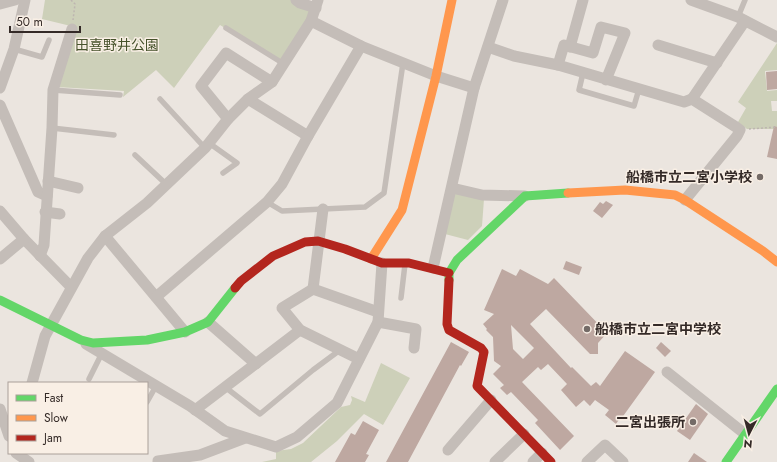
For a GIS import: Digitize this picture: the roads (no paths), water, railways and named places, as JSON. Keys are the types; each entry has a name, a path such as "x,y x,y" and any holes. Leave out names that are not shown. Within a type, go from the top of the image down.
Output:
{"main road":[{"path":"371,259 402,210 436,76 452,0"},
{"path":"551,462 477,386 484,352 481,348 449,330 447,324 449,274 457,260 525,196 625,190 675,195 763,251 777,262"},
{"path":"0,300 81,340 94,343 147,340 185,332 208,322 241,281 273,256 305,242 318,241 345,248 382,263 405,263 433,268 449,274"},
{"path":"728,461 777,389"}],"street":[{"path":"0,4 15,0"},
{"path":"0,88 14,49 25,0"},
{"path":"32,382 45,336 88,258 105,236 148,202 207,146 228,119 248,99 272,82 311,21 317,4 300,3 296,0"},
{"path":"433,268 474,88 503,0"},
{"path":"570,47 583,0"},
{"path":"691,0 713,4 777,37"},
{"path":"488,47 514,56 558,65 684,102 692,99 716,63 742,19"},
{"path":"311,21 361,46 402,64 474,88"},
{"path":"558,65 564,45 593,53 601,27 625,33 606,80"},
{"path":"40,256 44,245 52,128 53,90 72,30"},
{"path":"658,44 716,63"},
{"path":"156,297 267,202 282,184 308,136 361,46"},
{"path":"228,119 202,86 226,53 272,82"},
{"path":"248,99 308,136"},
{"path":"685,200 737,136 740,130 692,99"},
{"path":"0,105 38,192 47,196"},
{"path":"48,181 78,188"},
{"path":"452,188 482,195 525,196"},
{"path":"313,289 323,209"},
{"path":"0,211 24,239 71,287"},
{"path":"46,212 60,214"},
{"path":"105,236 185,332"},
{"path":"0,258 24,239"},
{"path":"81,340 195,410 225,431 276,447 297,437 337,403 378,317 382,263"},
{"path":"313,289 378,317 416,329 414,348"},
{"path":"313,289 282,308 300,330 359,359"},
{"path":"208,322 256,364"},
{"path":"195,410 300,330"},
{"path":"667,372 745,434"},
{"path":"448,450 491,400"},
{"path":"0,409 8,433"},
{"path":"495,462 524,434"},
{"path":"158,462 201,458 245,438"},
{"path":"587,462 605,445 623,462"},
{"path":"533,462 542,453"},
{"path":"17,454 29,462"}],"lane":[{"path":"742,19 745,0"},
{"path":"226,28 284,64"},
{"path":"14,49 42,57 49,40"},
{"path":"267,202 282,211 365,207 384,193 402,64"},
{"path":"583,73 579,90 634,106 639,89"},
{"path":"53,90 120,95"},
{"path":"160,99 207,146 237,163 223,173"},
{"path":"52,128 114,135"},
{"path":"135,155 166,184"},
{"path":"401,298 405,263"},
{"path":"225,387 260,414 313,370 340,350"},
{"path":"89,379 102,353"},
{"path":"148,400 156,386"}],"place":[{"name":"船橋市立二宮小学校","path":"760,177"},
{"name":"船橋市立二宮中学校","path":"587,329"},
{"name":"二宮出張所","path":"693,422"}],"park label":[{"name":"田喜野井公園","path":"117,45"}]}
